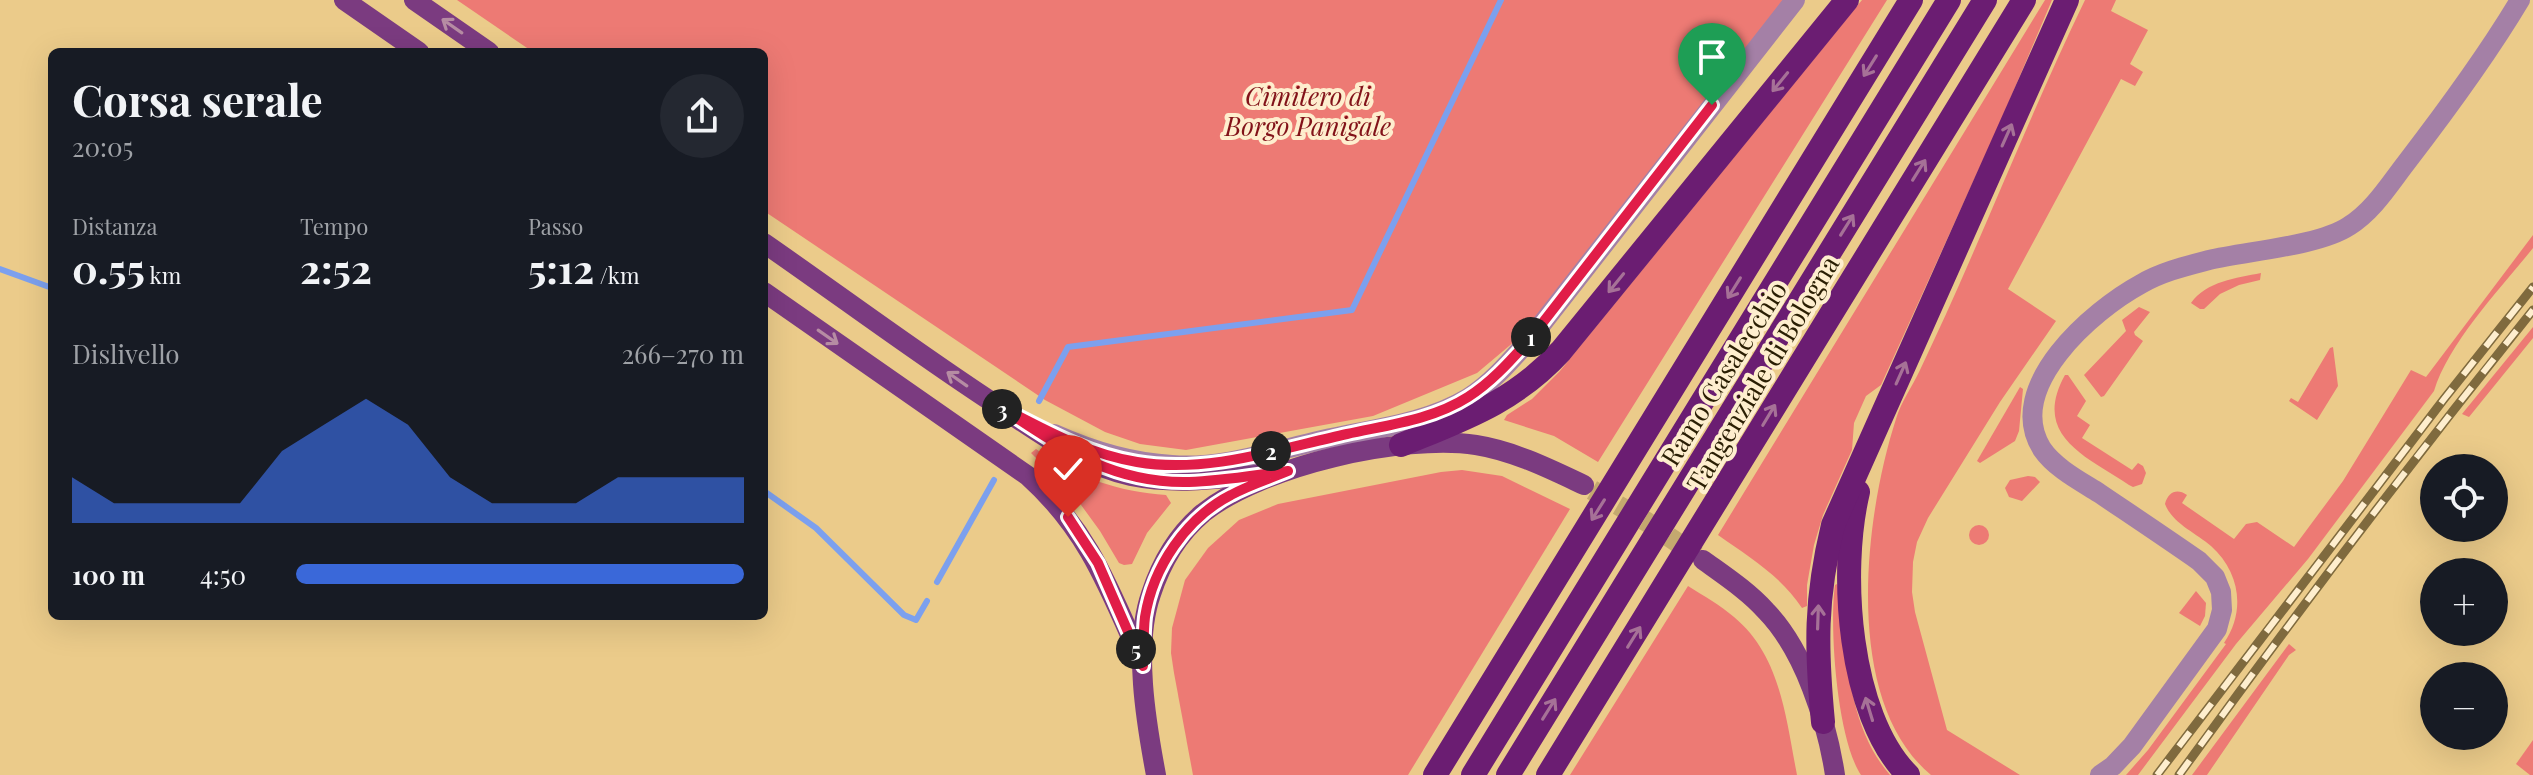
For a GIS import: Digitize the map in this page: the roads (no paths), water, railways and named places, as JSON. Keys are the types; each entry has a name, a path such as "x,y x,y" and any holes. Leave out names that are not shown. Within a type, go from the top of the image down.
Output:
{"highway":[{"path":"1401,445 1496,404 1541,373 1847,0"},
{"path":"1435,775 1911,0"},
{"name":"Ramo Casalecchio","path":"1473,775 1949,0"},
{"name":"Ramo Casalecchio","path":"1508,775 1985,0"},
{"name":"Tangenziale di Bologna","path":"1548,775 2024,0"},
{"path":"1823,722 1817,649 1821,577 1833,525 2067,0"},
{"path":"1875,429 1852,520 1852,614 1860,676 1873,723 1888,752 1908,775"}],"main road":[{"path":"344,0 413,48"},
{"path":"414,0 483,48"},
{"path":"768,246 1057,446 1083,459 1129,475 1188,482 1288,471"},
{"path":"768,295 1028,476 1048,494 1098,563 1143,666"},
{"path":"1156,775 1143,666 1145,617 1165,560 1194,522 1216,503 1288,471 1348,454 1401,445 1451,443 1497,449 1584,485"},
{"path":"1703,560 1754,599 1775,621 1797,656 1823,722 1838,772"}],"street":[{"path":"997,405 1075,443 1136,462 1175,466 1219,463 1430,415 1468,398 1499,373 1530,339 1795,0"},
{"path":"2100,775 2132,746 2211,639 2220,618 2221,592 2215,577 2199,561 2072,476 2048,456 2035,428 2037,393 2043,375 2074,336 2121,296 2154,277 2208,261 2325,237 2351,225 2375,203 2417,149 2520,0"}],"waterway":[{"path":"1039,401 1068,347 1352,310 1501,0"},
{"path":"0,269 48,287"},
{"path":"937,582 994,480"},
{"path":"768,494 816,528 904,615 916,620 927,601"}],"tunnel":[{"path":"1592,490 1697,556"}],"railway":[{"path":"2157,775 2533,287"},
{"path":"2179,775 2353,540 2533,310"}],"park label":[{"name":"Cimitero di Borgo Panigale","path":"1308,110"}]}
